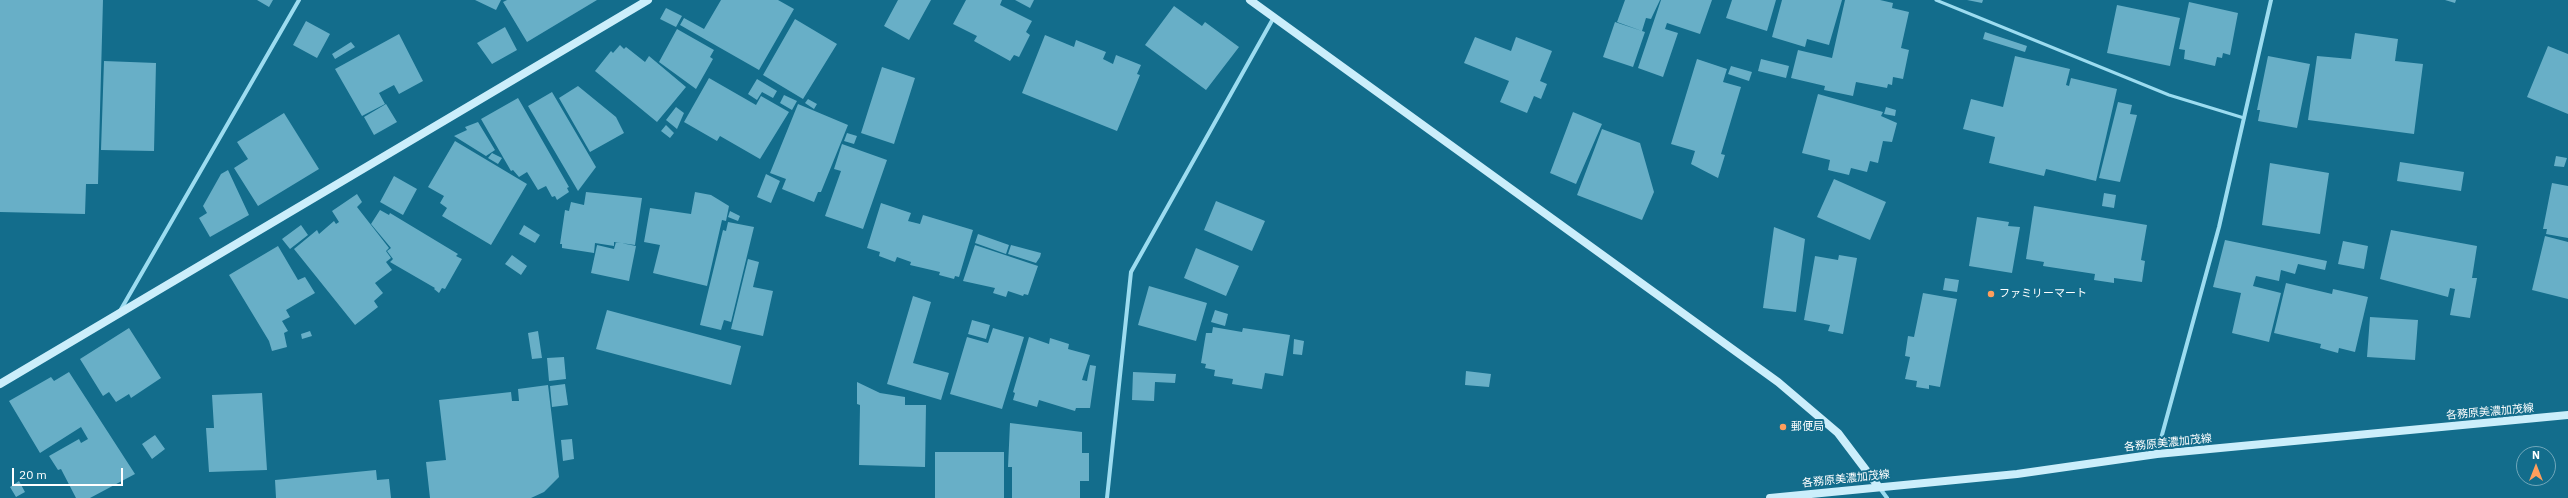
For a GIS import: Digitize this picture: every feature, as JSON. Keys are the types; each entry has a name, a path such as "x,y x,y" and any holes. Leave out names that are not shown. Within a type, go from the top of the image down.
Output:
{"street":[{"path":"119,313 299,0"},
{"path":"0,384 648,0"},
{"path":"1250,0 1778,382 1838,433 1887,498"},
{"path":"2157,454 2219,227 2271,0"},
{"path":"1107,498 1131,272 1274,17"},
{"name":"各務原美濃加茂線","path":"1770,498 1878,486 2017,474 2157,454 2568,415"}],"lane":[{"path":"1936,0 2169,95 2245,118"}],"building":[{"path":"0,0 103,0 98,184 86,184 85,214 0,212"},
{"path":"257,0 273,0 269,7"},
{"path":"475,0 501,0 496,10"},
{"path":"507,0 597,0 527,42 503,2"},
{"path":"721,0 778,0 794,9 759,70 680,25 684,18 704,29"},
{"path":"898,0 931,0 909,40 884,26"},
{"path":"966,0 1002,0 1000,5 1032,21 1026,32 1030,35 1019,57 1014,55 1010,61 974,41 977,36 953,24"},
{"path":"1015,0 1034,0 1030,8"},
{"path":"1625,0 1660,0 1651,19 1646,18 1642,31 1617,22"},
{"path":"1661,0 1712,0 1700,34 1667,23 1665,29 1678,33 1663,77 1638,68"},
{"path":"1732,0 1776,0 1767,31 1726,18"},
{"path":"1782,0 1842,0 1829,45 1807,39 1805,47 1772,37"},
{"path":"1845,0 1880,0 1893,3 1892,8 1909,12 1901,48 1909,50 1903,79 1893,77 1892,85 1888,84 1887,88 1856,82 1853,96 1824,90 1825,86 1791,78 1798,50 1832,58"},
{"path":"1967,0 1983,0 1982,3"},
{"path":"2445,0 2456,0 2455,3"},
{"path":"2189,2 2238,13 2230,55 2223,53 2222,58 2217,57 2215,66 2184,59 2185,50 2179,49"},
{"path":"2117,5 2180,18 2170,66 2107,53"},
{"path":"1174,6 1202,26 1205,22 1239,47 1206,90 1145,45"},
{"path":"666,8 682,16 676,27 660,19"},
{"path":"795,19 837,44 803,99 763,75"},
{"path":"306,21 330,34 317,58 293,45"},
{"path":"1615,22 1645,32 1633,67 1603,57"},
{"path":"505,27 517,50 492,64 477,43"},
{"path":"677,29 714,50 710,57 713,59 696,89 659,62"},
{"path":"1985,32 2027,46 2025,52 1983,39"},
{"path":"2355,33 2398,39 2395,61 2423,64 2414,134 2308,120 2317,56 2351,59"},
{"path":"399,34 423,81 399,94 394,85 379,93 385,104 362,116 335,69"},
{"path":"1045,35 1074,47 1076,40 1106,52 1103,59 1113,64 1116,55 1141,65 1137,74 1140,75 1117,131 1022,93"},
{"path":"1475,37 1511,51 1516,37 1552,51 1540,81 1547,84 1541,99 1534,96 1527,113 1500,102 1509,81 1464,63"},
{"path":"351,42 355,47 335,59 332,54"},
{"path":"620,45 624,49 626,47 645,62 649,56 686,87 657,122 595,71 611,51 613,53"},
{"path":"2548,46 2568,54 2568,114 2527,97"},
{"path":"2015,56 2070,69 2066,85 2069,86 2071,78 2117,89 2096,181 2046,169 2044,176 1989,163 1995,137 1963,129 1971,99 2003,107"},
{"path":"2268,56 2310,64 2297,128 2258,121 2260,110 2257,110"},
{"path":"1697,59 1727,69 1723,82 1741,87 1721,154 1725,155 1718,178 1691,164 1695,151 1671,144"},
{"path":"1761,59 1789,66 1786,78 1758,71"},
{"path":"104,61 156,63 154,151 101,150"},
{"path":"1731,66 1752,72 1749,81 1728,74"},
{"path":"882,67 915,78 894,144 861,133"},
{"path":"709,78 756,105 761,96 789,112 760,159 720,136 717,141 684,122"},
{"path":"757,79 777,91 773,98 762,92 757,100 748,94"},
{"path":"578,86 616,117 624,133 590,152 559,98"},
{"path":"552,92 596,167 578,191 528,106"},
{"path":"1818,94 1883,112 1881,116 1897,123 1892,142 1883,141 1878,163 1870,161 1867,172 1851,168 1849,175 1828,170 1830,160 1802,153"},
{"path":"784,95 797,101 792,110 780,103"},
{"path":"518,98 569,187 567,188 569,192 557,200 555,196 552,197 546,186 538,190 527,172 519,177 513,170 511,171 481,119"},
{"path":"808,99 817,104 814,109 805,103"},
{"path":"2118,102 2132,105 2130,114 2137,115 2120,182 2099,178"},
{"path":"386,104 397,122 374,135 364,117"},
{"path":"798,104 848,125 821,192 818,192 814,202 782,189 786,179 770,173"},
{"path":"676,107 684,113 677,129 666,120"},
{"path":"1886,107 1896,110 1895,116 1884,114"},
{"path":"1573,112 1602,124 1576,184 1550,173"},
{"path":"284,113 319,169 258,206 234,168 248,159 237,142"},
{"path":"478,122 495,150 486,156 454,136 467,130 465,127"},
{"path":"666,125 674,133 670,138 661,131"},
{"path":"1602,129 1640,143 1654,192 1642,220 1577,195"},
{"path":"847,133 857,136 854,144 844,141"},
{"path":"455,141 527,184 491,245 442,216 447,208 440,203 444,196 428,187"},
{"path":"842,144 887,160 863,229 825,216 841,171 834,169"},
{"path":"492,153 502,158 498,164 488,158"},
{"path":"2556,156 2567,158 2564,167 2554,166"},
{"path":"2400,162 2464,172 2461,191 2397,181"},
{"path":"2270,163 2329,173 2320,234 2262,225"},
{"path":"228,170 249,215 210,237 199,218 207,213 203,206 221,174"},
{"path":"766,174 780,181 771,203 757,197"},
{"path":"394,176 417,189 403,215 380,202"},
{"path":"1834,179 1886,202 1870,240 1817,217"},
{"path":"2552,183 2568,186 2568,238 2546,234 2547,229 2543,229"},
{"path":"586,192 642,198 635,245 614,242 614,246 595,243 594,253 562,248 562,244 560,244 565,210 569,211 571,202 584,205"},
{"path":"695,192 711,195 729,206 726,221 722,220 707,286 653,273 660,245 644,242 650,208 691,214"},
{"path":"2104,193 2116,195 2114,208 2102,206"},
{"path":"357,194 362,202 357,207 389,248 386,251 391,258 386,262 392,270 375,283 383,293 374,301 378,307 355,325 294,249 317,230 319,234 334,221 336,224 339,222 332,211"},
{"path":"1216,201 1265,221 1252,251 1204,230"},
{"path":"881,203 911,213 908,221 920,224 923,215 973,230 959,277 955,276 954,279 939,275 940,272 910,265 911,262 897,257 895,262 879,256 880,252 867,248"},
{"path":"2034,206 2147,225 2141,260 2145,261 2142,282 2114,278 2114,283 2094,280 2095,274 2043,266 2044,262 2026,259"},
{"path":"380,210 389,215 390,213 458,254 456,256 462,259 445,289 442,288 439,293 434,289 435,288 390,262 393,259 387,251 391,248 371,224"},
{"path":"730,211 740,216 738,221 728,217"},
{"path":"1977,217 2009,222 2008,226 2020,227 2012,273 1969,266"},
{"path":"728,222 754,227 731,322 724,320 721,330 700,325 723,230 726,231"},
{"path":"301,225 308,235 290,249 282,239"},
{"path":"524,225 540,235 535,243 519,234"},
{"path":"1774,227 1805,239 1796,312 1763,308"},
{"path":"2391,230 2477,246 2472,278 2477,278 2470,318 2450,315 2455,289 2450,288 2448,297 2380,279"},
{"path":"978,234 1009,245 1006,254 975,243"},
{"path":"2545,236 2568,242 2568,299 2532,290"},
{"path":"2225,240 2327,261 2325,270 2298,264 2295,274 2281,270 2279,281 2256,276 2253,286 2281,293 2269,342 2232,333 2241,293 2213,287"},
{"path":"2343,241 2368,246 2364,269 2338,264"},
{"path":"616,242 636,246 629,281 591,273 597,245 614,249"},
{"path":"975,245 1038,266 1028,295 1024,294 1023,296 1008,291 1006,297 993,293 995,288 963,281"},
{"path":"1011,245 1041,253 1040,257 1036,263 1008,254"},
{"path":"278,246 298,280 305,277 315,293 286,310 290,317 282,321 288,331 284,333 287,347 272,351 269,341 229,275"},
{"path":"1196,248 1239,266 1226,296 1184,278"},
{"path":"512,255 527,266 521,275 505,264"},
{"path":"1839,255 1857,258 1843,334 1828,331 1830,325 1804,320 1815,256 1838,260"},
{"path":"748,259 759,262 753,287 773,291 763,336 731,329"},
{"path":"1945,278 1959,280 1957,292 1943,290"},
{"path":"2286,283 2332,294 2333,289 2368,297 2355,352 2339,348 2338,353 2320,348 2321,344 2274,333"},
{"path":"1149,286 1207,303 1196,341 1138,325"},
{"path":"1923,293 1957,299 1940,387 1929,385 1929,389 1916,387 1917,381 1905,379 1910,357 1905,356 1908,336 1914,337"},
{"path":"913,296 931,302 913,363 949,373 941,400 887,384"},
{"path":"607,310 741,346 731,385 596,349"},
{"path":"1215,310 1228,314 1225,326 1211,322"},
{"path":"2370,317 2418,320 2415,360 2367,357"},
{"path":"972,320 990,325 986,339 968,334"},
{"path":"1213,327 1242,332 1243,328 1290,335 1283,376 1265,373 1262,389 1232,384 1233,379 1214,376 1215,370 1205,368 1206,364 1201,363 1206,333 1212,333"},
{"path":"129,328 161,378 131,398 129,394 116,402 109,392 103,396 80,359"},
{"path":"993,328 1024,337 1002,409 950,394 967,337 988,343"},
{"path":"310,331 312,336 302,339 301,334"},
{"path":"538,331 542,358 532,359 528,333"},
{"path":"1029,337 1049,344 1050,338 1069,344 1068,349 1090,355 1082,380 1087,381 1090,365 1096,366 1090,408 1076,408 1075,411 1039,400 1037,407 1013,400 1015,393 1013,392"},
{"path":"1294,339 1304,341 1302,355 1293,354"},
{"path":"564,357 566,379 549,381 547,358"},
{"path":"1466,371 1491,374 1489,387 1465,385"},
{"path":"69,372 135,474 90,498 76,498 61,469 58,470 49,456 79,439 81,443 88,439 81,427 40,453 9,401 51,377 54,381"},
{"path":"1133,372 1176,374 1175,383 1155,382 1154,401 1132,400"},
{"path":"857,382 880,393 905,397 905,405 926,405 925,467 859,465 860,405 857,404"},
{"path":"565,384 568,405 552,407 550,386"},
{"path":"548,385 559,477 544,492 531,498 430,498 426,462 446,460 439,400 511,392 512,401 519,401 518,389"},
{"path":"262,393 267,470 209,472 206,428 214,428 212,395"},
{"path":"1010,423 1082,432 1082,453 1089,453 1089,481 1080,481 1080,498 1012,498 1012,467 1008,467"},
{"path":"155,435 165,449 152,459 142,444"},
{"path":"572,439 574,459 563,461 561,440"},
{"path":"935,452 1004,452 1004,498 935,498"},
{"path":"376,470 377,480 389,479 391,498 276,498 275,480"},
{"path":"19,481 25,492 16,497 10,487"}],"place":[{"name":"ファミリーマート","path":"1991,294"},
{"name":"郵便局","path":"1783,427"}]}
